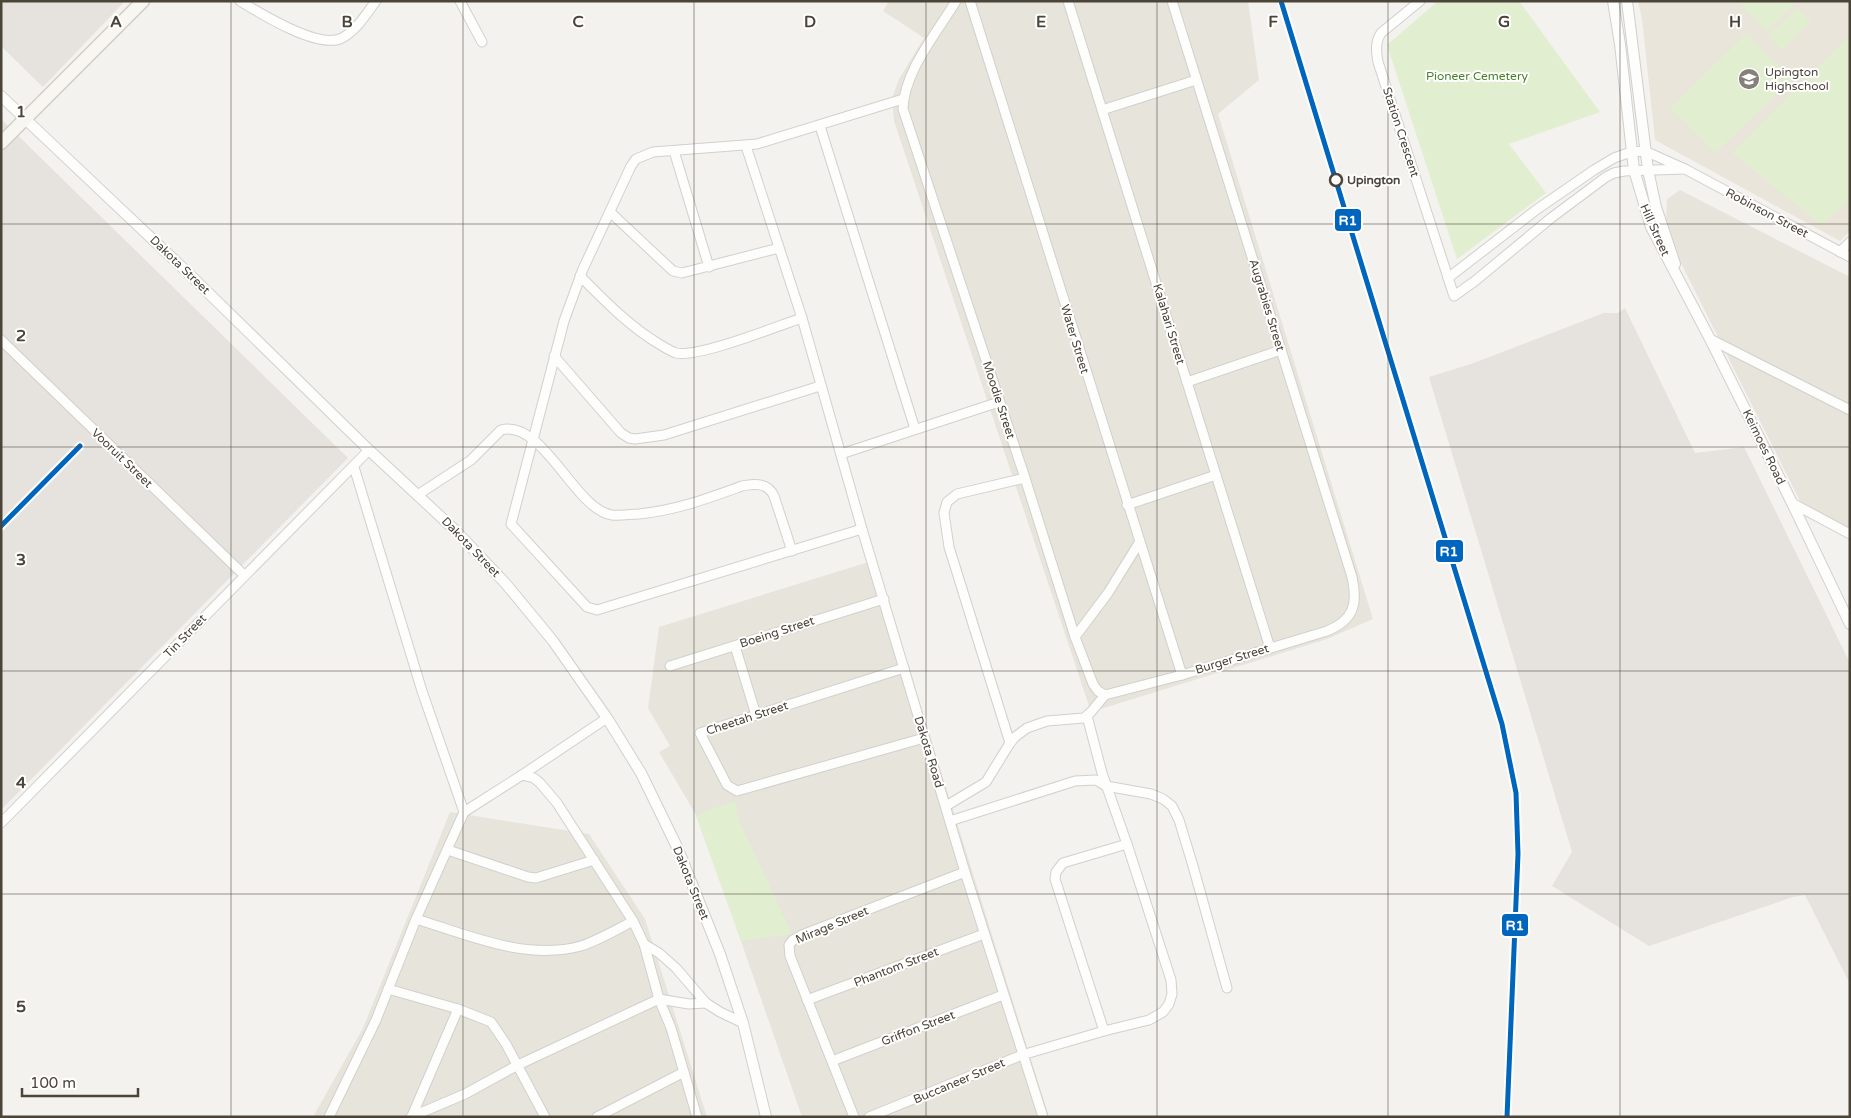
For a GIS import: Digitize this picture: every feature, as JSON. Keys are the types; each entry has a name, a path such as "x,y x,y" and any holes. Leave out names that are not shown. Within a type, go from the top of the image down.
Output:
{"main road":[{"path":"1,143 143,1"}],"street":[{"path":"240,1 306,35 334,40 349,34 376,1"},
{"path":"460,1 482,42"},
{"path":"862,529 604,609 592,610 587,607 511,524 564,321 580,276 636,159 652,152 746,146 780,138 903,100 908,80 956,1"},
{"name":"Water Street","path":"970,1 1182,675"},
{"name":"Kalahari Street","path":"1068,1 1270,648"},
{"name":"Augrabies Street","path":"1172,1 1352,577 1355,594 1352,610"},
{"name":"Station Crescent","path":"1420,1 1381,33 1376,51 1454,296 1551,218 1606,177 1614,173 1648,170"},
{"name":"Hill Street","path":"1613,1 1620,44 1634,170 1651,227 1665,256 1676,272"},
{"name":"Hill Street","path":"1627,1 1648,170 1656,207 1676,272"},
{"path":"1102,110 1196,80"},
{"name":"Dakota Street","path":"1,96 179,264 369,450 418,494 476,551 530,612 570,665 607,718 641,773 678,849 720,954 743,1023 754,1060 766,1117"},
{"name":"Moodie Street","path":"903,100 903,109 908,128 1025,478 1075,637 1093,684 1104,695"},
{"path":"820,126 915,430"},
{"name":"Dakota Road","path":"746,146 802,318 820,386 924,738 1042,1117"},
{"path":"674,151 709,267"},
{"path":"1448,278 1563,191 1614,158 1631,152 1645,151"},
{"name":"Robinson Street","path":"1645,151 1685,169 1850,257"},
{"name":"Robinson Street","path":"1648,170 1685,169"},
{"path":"610,212 673,271 682,273 779,248"},
{"path":"1840,252 1850,242"},
{"name":"Keimoes Road","path":"1676,272 1792,503 1850,624"},
{"path":"580,276 623,318 653,340 676,353 690,353 710,348 802,318"},
{"path":"1710,339 1850,410"},
{"name":"Vooruit Street","path":"1,340 244,576"},
{"path":"1187,382 1281,350"},
{"path":"554,356 621,433 635,439 664,435 820,386"},
{"path":"841,454 999,402"},
{"path":"418,494 471,460 501,430 515,429 532,438 596,508 611,515 674,509 742,486 764,485 772,490 792,551"},
{"name":"Tin Street","path":"1,823 369,450"},
{"path":"354,466 422,691 464,812"},
{"path":"1127,505 1216,475"},
{"path":"1010,743 949,547 944,517 947,502 957,494 1025,478"},
{"path":"1792,503 1850,534"},
{"path":"1075,637 1108,593 1139,543"},
{"name":"Boeing Street","path":"670,666 884,599"},
{"name":"Burger Street","path":"1104,695 1182,675 1331,630 1345,620 1352,610"},
{"path":"735,646 756,715"},
{"name":"Cheetah Street","path":"904,668 700,733 727,786 737,791 924,738"},
{"path":"946,806 986,782 1010,743 1027,728 1047,721 1078,719 1087,716 1104,695"},
{"name":"Buccaneer Street","path":"869,1117 894,1112 1022,1055 1149,1020 1163,1012 1169,1004 1172,994 1170,980 1127,844 1106,786 1087,716"},
{"path":"329,1117 376,1020 416,919 464,812 607,718"},
{"path":"522,775 534,778 545,787 633,921 644,944 659,999 671,1028 697,1117"},
{"path":"950,821 1075,781 1096,780 1106,786 1151,794 1168,802 1175,812 1193,866 1227,988"},
{"path":"1104,1031 1055,879 1056,872 1063,863 1127,844"},
{"path":"448,850 536,878 594,860"},
{"name":"Mirage Street","path":"854,1117 788,951 789,945 793,940 965,872"},
{"path":"416,919 514,948 535,950 564,949 579,946 633,921"},
{"name":"Phantom Street","path":"807,1000 984,934"},
{"path":"644,944 659,953 676,968 706,1003 743,1023"},
{"path":"388,989 458,1009 491,1022 518,1065 545,1117"},
{"name":"Griffon Street","path":"832,1061 1003,995"},
{"path":"411,1117 465,1094 518,1065 659,999 689,1004 706,1003"},
{"path":"411,1117 458,1009"},
{"path":"597,1117 684,1072"}],"shaded area":[{"path":"1,1 125,1 43,87 1,46"},
{"path":"889,1 1248,1 1259,80 1218,114 1373,619 1327,639 1091,712 894,121 892,98 899,79 924,38 883,11"},
{"name":"Upington Highschool","path":"1638,1 1850,1 1850,231 1840,241 1655,140 1642,19"},
{"path":"1,119 348,458 1,810"},
{"path":"1680,190 1850,277 1850,528 1801,503 1681,263 1666,223 1667,199"},
{"path":"1625,308 1695,453 1744,447 1850,663 1850,984 1805,895 1793,897 1649,946 1552,886 1572,852 1429,377 1471,364 1604,313 1618,313"},
{"path":"875,560 1049,1117 802,1117 699,820 659,752 670,746 648,708 659,627"},
{"path":"450,812 589,834 645,919 707,1117 313,1117 363,1028"}],"green space":[{"name":"Pioneer Cemetery","path":"1438,1 1519,1 1600,112 1509,144 1546,193 1457,259 1387,45"},
{"path":"1738,1 1797,1 1766,32"},
{"path":"1798,8 1811,23 1782,50 1768,35"},
{"path":"1747,33 1792,80 1715,153 1670,108"},
{"path":"1849,37 1850,199 1822,225 1732,153 1788,95"},
{"path":"735,801 740,823 792,934 741,941 696,816"}],"transit line":[{"name":"R1","path":"1281,1 1502,724 1516,793 1518,854 1507,1117"},
{"name":"R1","path":"1,526 80,446"}],"place":[{"name":"Upington Highschool","path":"1749,79"},
{"name":"Upington","path":"1336,180"}]}
